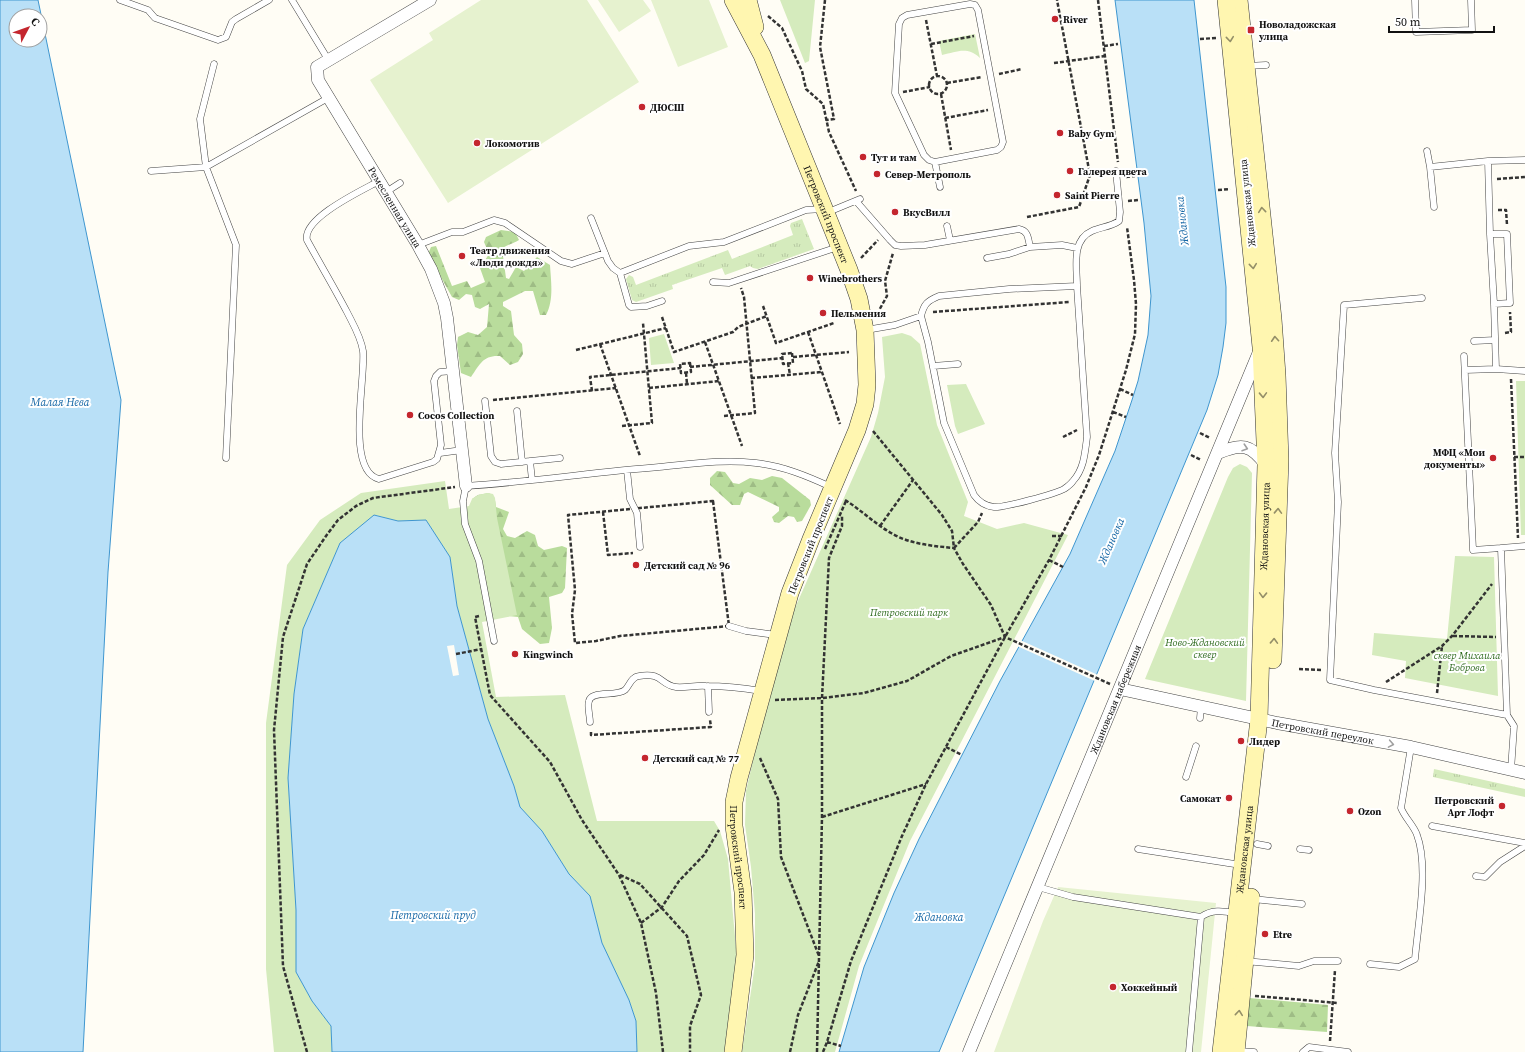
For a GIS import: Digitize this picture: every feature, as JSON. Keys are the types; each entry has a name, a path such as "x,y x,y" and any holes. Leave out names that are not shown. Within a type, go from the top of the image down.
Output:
{"main road":[{"name":"Петровский проспект","path":"733,0 762,55 870,325 865,404 837,493 799,570 778,636 768,695 738,778 734,802 734,826 743,892 745,929 744,962 733,1052"},
{"name":"Петровский проспект","path":"748,0 762,55"},
{"name":"Ждановская улица","path":"1226,0 1262,347 1266,465 1265,720 1262,845 1251,899 1245,961 1231,1051"},
{"name":"Ждановская улица","path":"1231,1051 1238,913 1265,720 1280,460 1273,311 1239,0"}],"street":[{"name":"Ремесленная улица","path":"430,0 318,67 318,80 418,245 439,287 444,303 466,486"},
{"name":"Ждановская набережная","path":"969,1052 1262,347"},
{"path":"1218,453 1229,448 1240,446 1258,455 1266,465"},
{"name":"Петровский переулок","path":"1120,689 1200,712 1265,720 1411,747 1525,772"}],"lane":[{"path":"120,0 148,10 155,18 218,40 226,37 232,22 269,0"},
{"path":"292,0 329,61"},
{"path":"1415,0 1416,32 1472,30 1471,0"},
{"path":"970,4 975,5 978,10 982,34 1003,142 1002,147 997,150 935,162 929,160 924,155 895,93 899,24 902,18 908,15 970,4"},
{"path":"214,64 200,119 206,167 236,245 226,458"},
{"path":"1246,66 1266,65"},
{"path":"151,171 206,167 328,98"},
{"path":"1427,151 1434,208"},
{"path":"1430,168 1488,161 1525,160"},
{"path":"1488,161 1496,369"},
{"path":"935,162 940,187"},
{"path":"1077,286 1009,289 939,296 930,300 924,306 921,316 933,366 944,423 974,495 979,502 995,507 1006,506 1064,489 1079,474 1085,455 1086,428 1077,286 1077,248 1082,238 1091,231 1113,225 1119,221 1120,212 1116,171"},
{"path":"379,182 329,209 308,229 306,235 307,240 358,334 363,351 359,444 368,473 373,478 379,479 433,462 437,459 440,453 441,445 434,381 440,372 453,371"},
{"path":"386,192 400,183"},
{"path":"620,273 689,246 724,242 806,210 825,211 858,200 884,234 895,244 901,246 925,245 1020,229 1024,230 1027,234 1030,247"},
{"path":"591,218 605,254 613,268 620,273 629,305 631,307 647,306 662,301"},
{"path":"418,245 452,232 463,232 494,220 505,223 561,261 572,264 605,254"},
{"path":"947,226 950,240"},
{"path":"1490,234 1507,234 1510,303 1494,304"},
{"path":"987,258 1009,254 1030,247 1062,245 1077,248"},
{"path":"713,282 729,283 839,246"},
{"path":"1422,298 1344,305 1335,453 1338,502 1330,680 1374,690 1507,715"},
{"path":"870,325 895,325 921,316"},
{"path":"1474,341 1495,340"},
{"path":"1464,356 1473,550 1522,546"},
{"path":"933,366 958,364"},
{"path":"1465,370 1496,369 1525,371"},
{"path":"485,401 491,456 495,462 501,464 560,458"},
{"path":"517,411 522,462"},
{"path":"440,453 462,450"},
{"path":"530,461 532,480"},
{"path":"494,641 479,561 465,524 462,501 466,486 734,461 758,463 796,472 837,493"},
{"path":"627,470 630,499 637,513 640,547"},
{"path":"1501,548 1507,715 1514,726 1511,770"},
{"path":"729,626 746,631 778,636"},
{"path":"590,722 588,701 590,697 594,695 618,693 625,690 633,679 638,676 653,675 667,684 676,687 708,686 768,695"},
{"path":"708,686 710,712"},
{"path":"1186,777 1196,746"},
{"path":"1370,964 1399,967 1415,958 1423,867 1416,834 1404,817 1401,808 1411,747"},
{"path":"1432,826 1525,843"},
{"path":"1476,876 1485,877 1500,862 1525,846"},
{"path":"1138,849 1244,865"},
{"path":"1300,849 1309,850"},
{"path":"1038,887 1073,897 1201,917 1208,912 1216,911 1238,913"},
{"path":"1251,899 1302,904"},
{"path":"1189,1052 1201,917"},
{"path":"1245,961 1299,966 1314,961 1337,961"},
{"path":"1303,1052 1309,1047 1348,1052"},
{"path":"1231,1051 1254,1052"}],"path":[{"path":"825,0 820,46 834,119 826,120"},
{"path":"1027,217 1079,207 1090,175 1057,0"},
{"path":"1098,0 1118,163 1116,171"},
{"path":"925,12 937,76"},
{"path":"766,15 782,28 802,71 806,89 823,104 829,132 858,200"},
{"path":"931,44 982,34"},
{"path":"1200,39 1207,39"},
{"path":"1104,46 1118,44"},
{"path":"1054,63 1105,56"},
{"path":"937,76 942,76 947,84 947,88 941,94 936,94 930,87 930,82 937,76"},
{"path":"895,93 930,87"},
{"path":"941,94 953,158"},
{"path":"945,118 996,108"},
{"path":"1127,177 1135,176"},
{"path":"1488,179 1525,177"},
{"path":"1218,190 1226,189"},
{"path":"1130,201 1138,200"},
{"path":"1490,211 1506,210 1507,234"},
{"path":"849,270 884,234"},
{"path":"870,325 886,296 885,281 895,244"},
{"path":"724,416 754,413 744,297"},
{"path":"921,316 935,311 1078,301"},
{"path":"1495,333 1511,332 1510,303"},
{"path":"763,306 776,343 834,323"},
{"path":"662,317 674,352 733,332 738,327 767,316"},
{"path":"622,426 652,423 643,323"},
{"path":"576,350 666,328"},
{"path":"808,332 840,424"},
{"path":"705,342 742,446"},
{"path":"600,344 640,456"},
{"path":"793,357 849,352"},
{"path":"792,353 793,357 793,363 783,364 782,354 792,353"},
{"path":"690,367 783,358"},
{"path":"690,363 691,372 681,373 681,368 680,364 690,363"},
{"path":"788,363 790,375"},
{"path":"592,391 590,377 681,368"},
{"path":"1510,370 1514,457 1522,546"},
{"path":"751,378 822,372"},
{"path":"686,373 687,384"},
{"path":"649,388 719,381"},
{"path":"485,401 616,388"},
{"path":"1120,389 1134,395"},
{"path":"1113,412 1126,417"},
{"path":"870,428 942,514 952,531 954,548 991,605 1005,637"},
{"path":"1063,437 1073,431 1086,428"},
{"path":"1200,433 1208,437"},
{"path":"1191,455 1199,458"},
{"path":"1514,457 1525,457"},
{"path":"880,526 913,480"},
{"path":"307,1052 283,966 274,730 283,637 308,564 338,520 356,506 373,498 466,486"},
{"path":"837,493 892,534 908,540 934,546 954,548"},
{"path":"713,501 729,626 620,636 596,641 575,643 572,614 575,590 568,515 603,512 713,501"},
{"path":"822,556 846,501"},
{"path":"954,548 978,522 986,505"},
{"path":"603,512 608,555 641,552 640,547"},
{"path":"817,1052 822,817 822,698 830,558 842,526 842,513"},
{"path":"1052,536 1062,536"},
{"path":"1049,560 1063,567"},
{"path":"1374,690 1442,646 1452,636 1502,571"},
{"path":"490,614 475,617 490,695 550,762 582,820 619,875 641,923 656,993 663,1052"},
{"path":"1452,636 1505,637"},
{"path":"823,1052 851,961 902,836 926,784 1005,637"},
{"path":"768,695 822,698 864,693 907,681 951,656 1005,637 1107,682"},
{"path":"1436,701 1442,646"},
{"path":"456,654 482,649"},
{"path":"1300,669 1330,671"},
{"path":"590,722 591,736 711,727 710,712"},
{"path":"946,747 962,755"},
{"path":"757,761 759,754 778,799 781,857 820,958 798,1015 790,1052"},
{"path":"822,817 926,784"},
{"path":"641,923 662,907 679,880 704,855 720,830"},
{"path":"619,875 640,884 687,936 701,995 690,1026 690,1052"},
{"path":"1330,1050 1337,961"},
{"path":"1254,996 1338,1003"},
{"path":"827,1042 841,1046"}],"green space":[{"name":"Локомотив","path":"481,0 587,0 639,82 448,203 370,80 433,40 429,33"},
{"path":"598,0 643,0 651,11 619,32"},
{"path":"651,0 709,0 728,47 678,67"},
{"path":"780,0 815,0 809,61 805,63"},
{"path":"975,34 980,58 971,52 966,51 957,51 942,55 939,41"},
{"path":"802,219 814,249 758,269 750,266 725,275 722,268 672,285 673,289 636,302 632,300 626,279 629,275 633,277 636,285 728,250 732,259 793,235 790,226 791,223"},
{"path":"501,230 515,232 519,240 504,247 500,251 503,256 506,278 509,279 516,267 524,271 537,257 550,265 551,291 549,309 546,315 540,315 533,291 525,291 503,302 503,306 511,311 514,335 522,344 523,354 518,362 510,365 500,356 490,357 482,361 471,377 461,373 457,345 458,337 468,332 478,335 487,327 489,304 480,309 475,307 472,295 466,294 459,300 452,297 428,254 431,247 436,246 452,286 467,281 471,288 485,282 480,268 489,254 484,242 486,237"},
{"name":"Петровский парк","path":"902,333 911,336 920,344 937,425 968,502 964,516 997,529 1024,523 1068,535 910,841 859,966 835,1052 742,1052 755,964 755,914 751,867 745,825 746,791 759,734 790,619 871,437 878,413 885,377 882,337"},
{"path":"664,334 674,363 651,365 649,338"},
{"path":"1516,381 1525,381 1525,535 1521,535"},
{"path":"966,384 985,424 958,434 947,385"},
{"name":"Ново-Ждановский сквер","path":"1240,464 1247,467 1252,473 1246,701 1145,679 1228,477 1233,468"},
{"path":"717,471 725,472 733,483 739,484 750,478 762,480 772,476 782,478 810,500 811,505 802,521 797,522 794,517 788,516 779,523 774,522 772,517 779,511 779,507 748,492 744,494 740,505 732,505 710,485 710,478"},
{"path":"445,481 449,509 469,506 472,499 478,495 488,493 493,494 495,498 497,518 517,615 482,622 496,697 565,695 597,821 714,821 720,831 728,859 737,959 725,1052 637,1052 636,1021 629,1000 602,944 590,896 569,874 542,831 520,807 514,786 488,719 457,606 450,557 426,520 398,521 375,515 340,543 303,629 294,694 288,778 296,910 296,972 312,1001 331,1026 332,1052 274,1052 266,969 266,723 287,565 320,520 361,493"},
{"path":"488,493 494,498 496,507 509,512 503,529 507,536 515,538 527,531 535,535 538,546 544,550 562,546 567,548 565,588 562,593 549,597 552,628 549,643 540,644 522,629 518,617 507,616 472,499 478,495"},
{"name":"сквер Михаила Боброва","path":"1455,556 1494,557 1498,696 1405,678 1406,661 1372,655 1374,633 1447,639"},
{"path":"1434,769 1525,789 1525,797 1433,777"},
{"name":"Хоккейный","path":"1058,887 1216,903 1201,1052 994,1052 1043,921"},
{"path":"1249,998 1328,1005 1327,1032 1247,1026"}],"water":[{"name":"Малая Нева","path":"0,0 38,0 40,8 8,8 8,48 48,48 121,400 108,572 83,1052 0,1052"},
{"name":"Ждановка","path":"1115,0 1194,0 1226,287 1226,323 1218,375 1207,410 939,1052 839,1052 864,967 894,893 919,839 1000,681 1070,554 1115,451 1138,381 1148,335 1151,296 1144,223"},
{"name":"Петровский пруд","path":"374,515 398,521 426,520 450,557 457,606 488,719 514,786 520,807 542,831 569,874 590,896 602,943 629,1000 636,1021 637,1052 332,1052 331,1026 312,1001 296,972 296,910 288,778 294,694 303,629 340,543"}],"pier":[{"path":"1020,640 1098,675 1095,681 1017,646"},
{"path":"454,645 459,675 453,676 447,646"}],"place":[{"name":"River","path":"1055,19"},
{"name":"Новоладожская улица","path":"1251,30"},
{"name":"ДЮСШ","path":"642,107"},
{"name":"Baby Gym","path":"1060,133"},
{"name":"Локомотив","path":"477,143"},
{"name":"Тут и там","path":"863,157"},
{"name":"Галерея цвета","path":"1070,171"},
{"name":"Север-Метрополь","path":"877,174"},
{"name":"Saint Pierre","path":"1057,195"},
{"name":"ВкусВилл","path":"895,212"},
{"name":"Театр движения «Люди дождя»","path":"462,256"},
{"name":"Winebrothers","path":"810,278"},
{"name":"Пельмения","path":"823,313"},
{"name":"Cocos Collection","path":"410,415"},
{"name":"МФЦ «Мои документы»","path":"1493,458"},
{"name":"Детский сад № 96","path":"636,565"},
{"name":"Kingwinch","path":"515,654"},
{"name":"Лидер","path":"1241,741"},
{"name":"Детский сад № 77","path":"645,758"},
{"name":"Самокат","path":"1229,798"},
{"name":"Петровский Арт Лофт","path":"1502,806"},
{"name":"Ozon","path":"1350,811"},
{"name":"Etre","path":"1265,934"},
{"name":"Хоккейный","path":"1113,987"}]}
